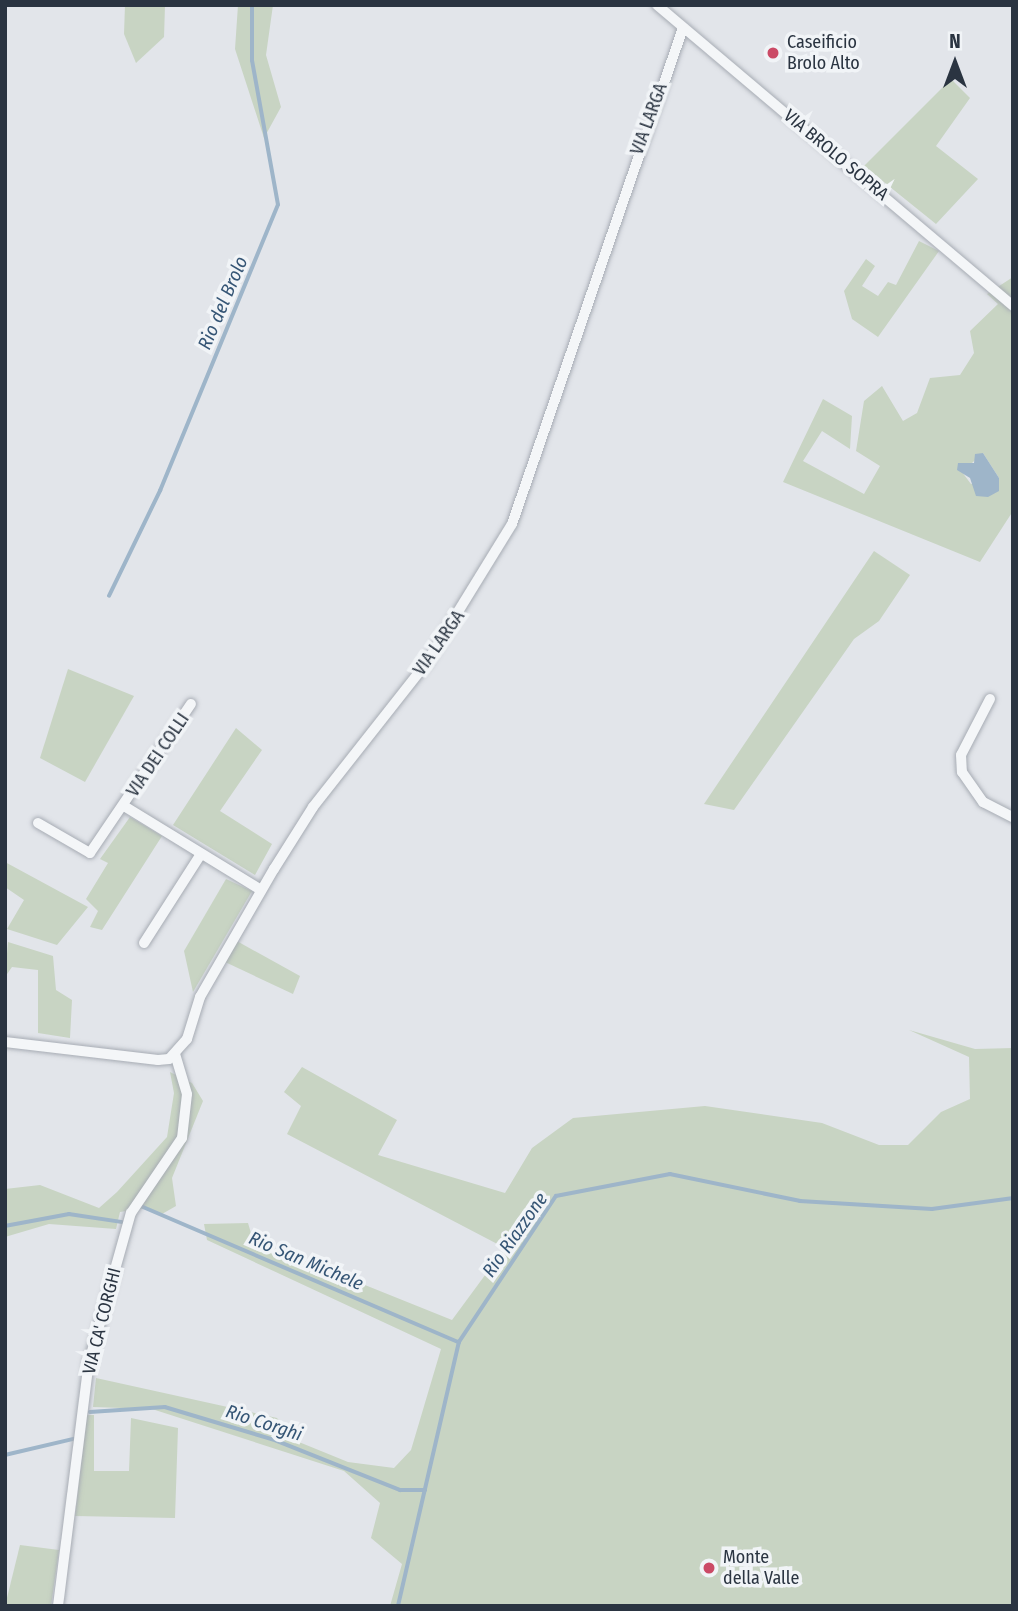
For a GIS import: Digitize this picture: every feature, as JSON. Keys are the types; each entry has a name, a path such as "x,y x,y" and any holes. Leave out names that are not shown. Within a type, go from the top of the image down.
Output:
{"street":[{"name":"VIA BROLO SOPRA","path":"657,5 1013,306"},
{"name":"VIA LARGA","path":"175,1054 261,890 313,807 427,662 512,524 683,27"},
{"path":"990,699 961,755 962,772 983,802 1013,817"},
{"name":"VIA DEI COLLI","path":"38,823 90,853 191,704"},
{"name":"VIA DEI COLLI","path":"124,806 261,890"},
{"path":"144,943 201,854"},
{"path":"5,1042 158,1060 175,1054"},
{"name":"VIA CA' CORGHI","path":"58,1606 89,1362 131,1213 182,1138 187,1094 175,1054"}],"green space":[{"path":"125,5 165,5 164,37 136,63 124,34"},
{"path":"238,5 273,5 266,55 281,107 264,138 235,49"},
{"path":"951,79 970,98 936,146 978,179 936,224 864,166"},
{"path":"919,241 939,251 878,337 852,319 844,291 866,259 875,266 862,286 878,296 888,282 896,285"},
{"path":"1013,277 1013,511 980,562 783,482 823,399 852,416 850,449 822,431 803,461 864,494 880,466 856,451 864,401 882,386 903,421 917,413 930,378 960,375 974,353 970,331 998,304 987,294","holes":["983,453 999,478 971,484 962,472"]},
{"path":"874,551 910,575 879,621 854,639 734,810 704,804"},
{"path":"68,669 134,696 85,782 40,758"},
{"path":"236,728 262,750 220,811 272,844 255,875 173,825"},
{"path":"130,817 162,836 102,930 90,927 98,911 86,899 108,863 100,859"},
{"path":"5,862 88,907 57,945 7,929 24,900 5,887"},
{"path":"226,879 252,891 193,992 184,951"},
{"path":"235,940 300,976 293,994 225,962"},
{"path":"8,942 53,956 56,990 72,1000 70,1038 38,1033 38,970 12,967 5,977"},
{"path":"909,1030 975,1049 1013,1048 1013,1606 390,1606 402,1564 371,1538 380,1503 344,1471 152,1409 93,1407 96,1378 277,1418 294,1440 348,1462 394,1468 411,1450 441,1349 207,1240 204,1224 248,1223 253,1240 452,1320 505,1248 287,1134 301,1106 284,1092 302,1067 397,1120 378,1155 505,1193 532,1148 573,1118 705,1106 822,1123 879,1145 908,1145 941,1112 970,1099 969,1057"},
{"path":"170,1072 192,1083 203,1101 172,1178 176,1206 162,1214 145,1208 120,1212 116,1229 49,1224 5,1237 5,1189 40,1185 99,1208 117,1192 167,1137 174,1093"},
{"path":"87,1415 94,1415 94,1471 129,1471 131,1418 178,1428 175,1518 75,1516"},
{"path":"20,1545 59,1550 51,1606 5,1606"}],"water":[{"path":"983,453 999,478 999,491 988,497 976,496 970,478 957,470 958,463 974,463 975,454"}],"waterway":[{"name":"Rio del Brolo","path":"109,596 160,491 278,205 252,61 252,5"},
{"name":"Rio Riazzone","path":"398,1606 459,1342 556,1196 670,1174 800,1201 932,1209 1013,1198"},
{"name":"Rio San Michele","path":"141,1206 459,1342"},
{"name":"Rio San Michele","path":"5,1226 69,1214 122,1222"},
{"name":"Rio Corghi","path":"90,1412 165,1407 272,1439 400,1490 425,1490"},
{"name":"Rio Corghi","path":"5,1455 73,1439"}],"place":[{"name":"Caseificio Brolo Alto","path":"773,53"},
{"name":"Monte della Valle","path":"709,1568"}]}
